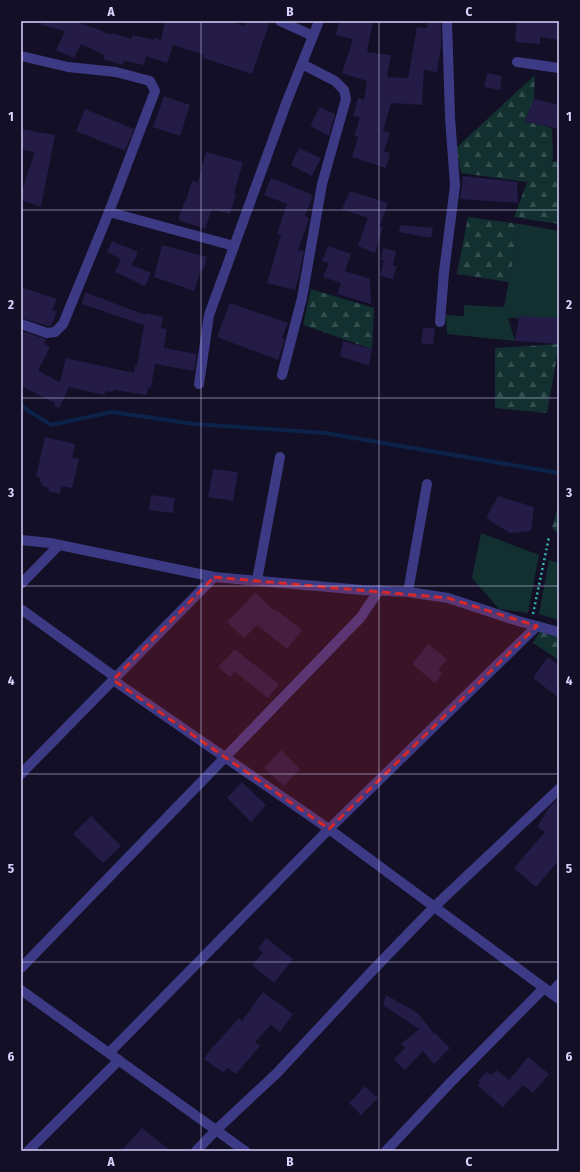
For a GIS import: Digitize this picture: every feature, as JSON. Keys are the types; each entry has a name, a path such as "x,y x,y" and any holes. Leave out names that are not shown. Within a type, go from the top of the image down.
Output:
{"street":[{"path":"280,21 313,36"},
{"path":"199,384 209,315 319,21"},
{"path":"440,322 454,186 447,21"},
{"path":"21,56 68,67 116,72 150,81 155,91 109,212 63,324 55,332 47,333 21,324"},
{"path":"518,62 559,68"},
{"path":"282,376 302,298 322,184 346,99 344,90 335,81 302,64"},
{"path":"109,212 234,246"},
{"path":"257,580 280,457"},
{"path":"408,592 427,484"},
{"path":"21,540 50,543 214,577 362,590 408,592 448,598 559,632"},
{"path":"21,584 59,545"},
{"path":"21,774 214,577"},
{"path":"21,968 361,617 379,590"},
{"path":"21,609 114,678 329,829 559,999"},
{"path":"109,1053 329,829 534,625"},
{"path":"196,1151 216,1130 277,1073 434,907 559,789"},
{"path":"386,1151 451,1082 547,990 559,984"},
{"path":"21,990 245,1151"},
{"path":"28,1151 118,1060"}],"path":[{"path":"534,625 549,537"}],"highlighted area":[{"path":"214,577 448,598 537,626 329,829 113,680"}],"green space":[{"path":"535,75 534,99 525,121 552,128 553,159 551,161 559,162 559,224 514,217 528,180 526,182 461,173 456,148"},
{"path":"468,217 520,224 509,282 457,274"},
{"path":"520,224 559,231 559,319 508,318 515,341 447,334 446,315 464,316 464,305 504,307"},
{"path":"311,289 374,308 372,349 303,325"},
{"path":"559,344 547,413 495,408 495,348"},
{"path":"559,506 559,534 552,528"},
{"path":"481,533 539,555 528,613 499,609 472,578"},
{"path":"549,560 559,563 559,620 539,614"},
{"path":"540,631 559,636 559,660 533,643"}],"building":[{"path":"42,21 72,21 111,35 112,33 132,39 132,35 161,40 165,21 229,21 244,26 246,21 270,21 252,74 203,58 204,55 173,45 167,63 146,56 144,65 124,61 123,65 103,59 104,55 81,44 74,58 56,50 65,31 41,25"},
{"path":"339,21 373,21 367,52 391,55 387,77 408,78 417,27 427,28 428,21 441,21 441,46 437,72 424,70 422,105 391,103 383,131 390,133 384,151 390,153 386,168 352,157 358,137 354,136 360,118 353,116 358,98 364,100 367,81 342,73 353,39 336,35"},
{"path":"517,21 559,21 559,40 540,37 540,44 515,42"},
{"path":"487,73 502,76 500,90 484,87"},
{"path":"164,96 190,105 180,136 153,127"},
{"path":"534,99 559,105 559,129 525,121"},
{"path":"320,107 335,114 329,136 310,126"},
{"path":"85,109 134,129 125,151 76,131"},
{"path":"21,129 55,135 41,207 21,200 21,193 35,152 21,150"},
{"path":"299,148 321,158 312,176 291,165"},
{"path":"206,152 243,162 234,193 236,194 230,214 212,209 205,229 178,220 192,181 198,182"},
{"path":"463,176 517,182 518,203 460,199"},
{"path":"271,178 313,195 305,216 309,219 298,250 304,251 295,290 267,283 281,235 277,234 287,204 264,195"},
{"path":"350,191 388,203 380,226 383,227 375,253 358,246 368,218 342,209"},
{"path":"400,225 433,228 431,238 399,232"},
{"path":"112,241 138,252 132,265 151,273 145,286 115,272 121,259 107,252"},
{"path":"162,245 207,257 203,271 201,270 194,291 154,277"},
{"path":"328,246 351,254 345,271 370,279 371,304 337,294 341,283 323,277 329,263 322,261"},
{"path":"383,248 396,251 393,266 397,266 393,279 380,276 384,260 381,260"},
{"path":"21,287 57,299 52,310 57,312 51,326 21,318"},
{"path":"85,292 145,315 145,313 163,317 161,328 167,329 164,348 197,354 194,371 155,364 151,388 148,387 147,395 114,390 113,392 106,391 104,395 69,387 59,408 55,406 55,403 21,386 21,331 46,339 44,344 50,347 38,371 60,382 66,358 134,373 135,365 137,366 144,325 82,304"},
{"path":"230,303 288,323 282,338 285,339 278,360 217,337"},
{"path":"519,316 559,318 559,344 515,341"},
{"path":"423,328 435,328 433,345 421,343"},
{"path":"343,341 372,349 369,366 340,356"},
{"path":"45,437 75,444 72,458 79,459 72,488 61,486 60,494 48,491 49,488 43,486 42,483 39,482 40,478 36,477"},
{"path":"213,469 238,472 233,501 208,497"},
{"path":"151,495 175,498 173,513 149,510"},
{"path":"498,496 534,507 531,531 510,533 486,518"},
{"path":"255,593 275,611 276,610 302,630 287,649 257,625 244,638 227,622"},
{"path":"428,644 447,659 438,670 442,673 435,683 412,664"},
{"path":"235,649 279,684 268,698 235,672 230,677 218,667"},
{"path":"548,657 559,665 559,698 533,678"},
{"path":"281,750 300,769 284,786 264,768"},
{"path":"242,782 266,805 251,822 227,798"},
{"path":"559,798 559,860 536,887 514,868 545,832 537,827 551,805"},
{"path":"91,816 121,846 103,863 73,834"},
{"path":"266,938 293,959 274,983 252,965 263,953 258,949"},
{"path":"263,992 293,1014 280,1032 271,1025 255,1042 260,1046 236,1074 227,1068 224,1073 204,1059 212,1047 239,1018 242,1021"},
{"path":"386,995 418,1013 434,1034 435,1033 450,1048 434,1064 423,1051 405,1070 394,1059 405,1048 401,1044 419,1029 383,1005"},
{"path":"528,1057 549,1074 533,1093 523,1085 503,1107 477,1085 480,1083 478,1081 486,1072 492,1075 496,1070 509,1080"},
{"path":"365,1086 378,1098 361,1115 349,1103"},
{"path":"142,1128 171,1151 121,1151"}],"waterway":[{"path":"21,406 51,425 112,412 195,424 325,433 559,473"}]}
